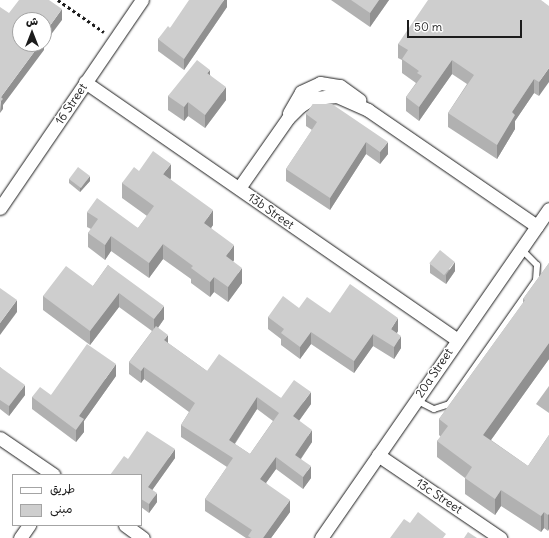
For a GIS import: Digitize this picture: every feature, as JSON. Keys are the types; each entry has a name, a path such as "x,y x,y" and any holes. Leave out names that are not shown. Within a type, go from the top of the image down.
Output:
{"street":[{"name":"16 Street","path":"0,208 142,0"},
{"name":"13b Street","path":"85,82 457,340"},
{"path":"238,188 288,118 306,102 329,96 344,98 368,110 537,226"},
{"name":"20a Street","path":"321,538 549,209"},
{"path":"0,438 53,474"},
{"name":"13c Street","path":"378,455 500,538"},
{"path":"20,538 28,526"},
{"path":"126,526 143,538"}],"lane":[{"path":"416,400 434,409 449,404 536,280 537,265 521,249"}],"path":[{"path":"58,0 115,40"}],"shaded area":[{"path":"549,386 549,413 536,404"}],"building":[{"path":"19,0 49,0 62,9 52,23 52,12 12,12 12,52 34,52 1,97 3,99 0,102 0,7 9,13"},
{"path":"189,0 224,0 184,59 158,39 168,26 170,28"},
{"path":"351,0 379,0 370,13"},
{"path":"428,0 541,0 549,6 549,68 539,82 534,79 512,112 515,115 497,145 448,113 474,75 452,60 419,107 406,97 422,76 417,73 419,71 402,59 408,50 398,44"},
{"path":"197,60 210,70 207,73 226,87 205,115 188,102 184,107 168,96"},
{"path":"313,104 332,104 388,142 380,152 366,142 330,198 286,169 317,122 306,114"},
{"path":"153,151 171,164 163,174 213,210 204,223 234,245 226,256 242,268 228,287 214,277 210,282 191,268 193,266 163,244 149,263 111,236 105,245 88,233 98,219 87,212 97,198 138,228 154,206 122,183 134,167 139,171"},
{"path":"78,167 90,176 81,188 69,179"},
{"path":"440,250 455,262 444,275 429,263"},
{"path":"549,263 549,343 483,435 528,466 549,435 549,513 548,515 544,512 541,516 501,490 495,499 465,478 472,467 437,441 448,426 439,419 525,300 523,299"},
{"path":"108,265 164,306 154,319 119,293 90,331 43,296 66,266 93,286"},
{"path":"350,284 398,318 391,329 401,336 394,347 373,334 354,361 311,332 300,347 281,333 284,329 268,317 283,296 299,308 307,297 330,313"},
{"path":"0,288 17,300 0,323"},
{"path":"156,326 168,335 164,340 207,371 219,354 281,398 294,380 311,392 293,416 312,430 295,455 311,466 303,477 276,457 260,479 290,500 263,538 251,538 248,536 252,530 205,499 233,458 181,425 195,403 144,367 141,371 129,362","holes":["257,397 279,413 250,454 229,440"]},
{"path":"87,344 116,364 79,416 84,419 76,430 32,397 40,387 51,395"},
{"path":"0,367 25,385 9,406 0,400"},
{"path":"147,431 175,449 148,487 157,493 149,504 142,500 142,474 111,474 124,456 128,459"},
{"path":"418,512 446,534 443,538 390,538 404,519 410,523"},
{"path":"468,532 477,538 464,538"}]}
